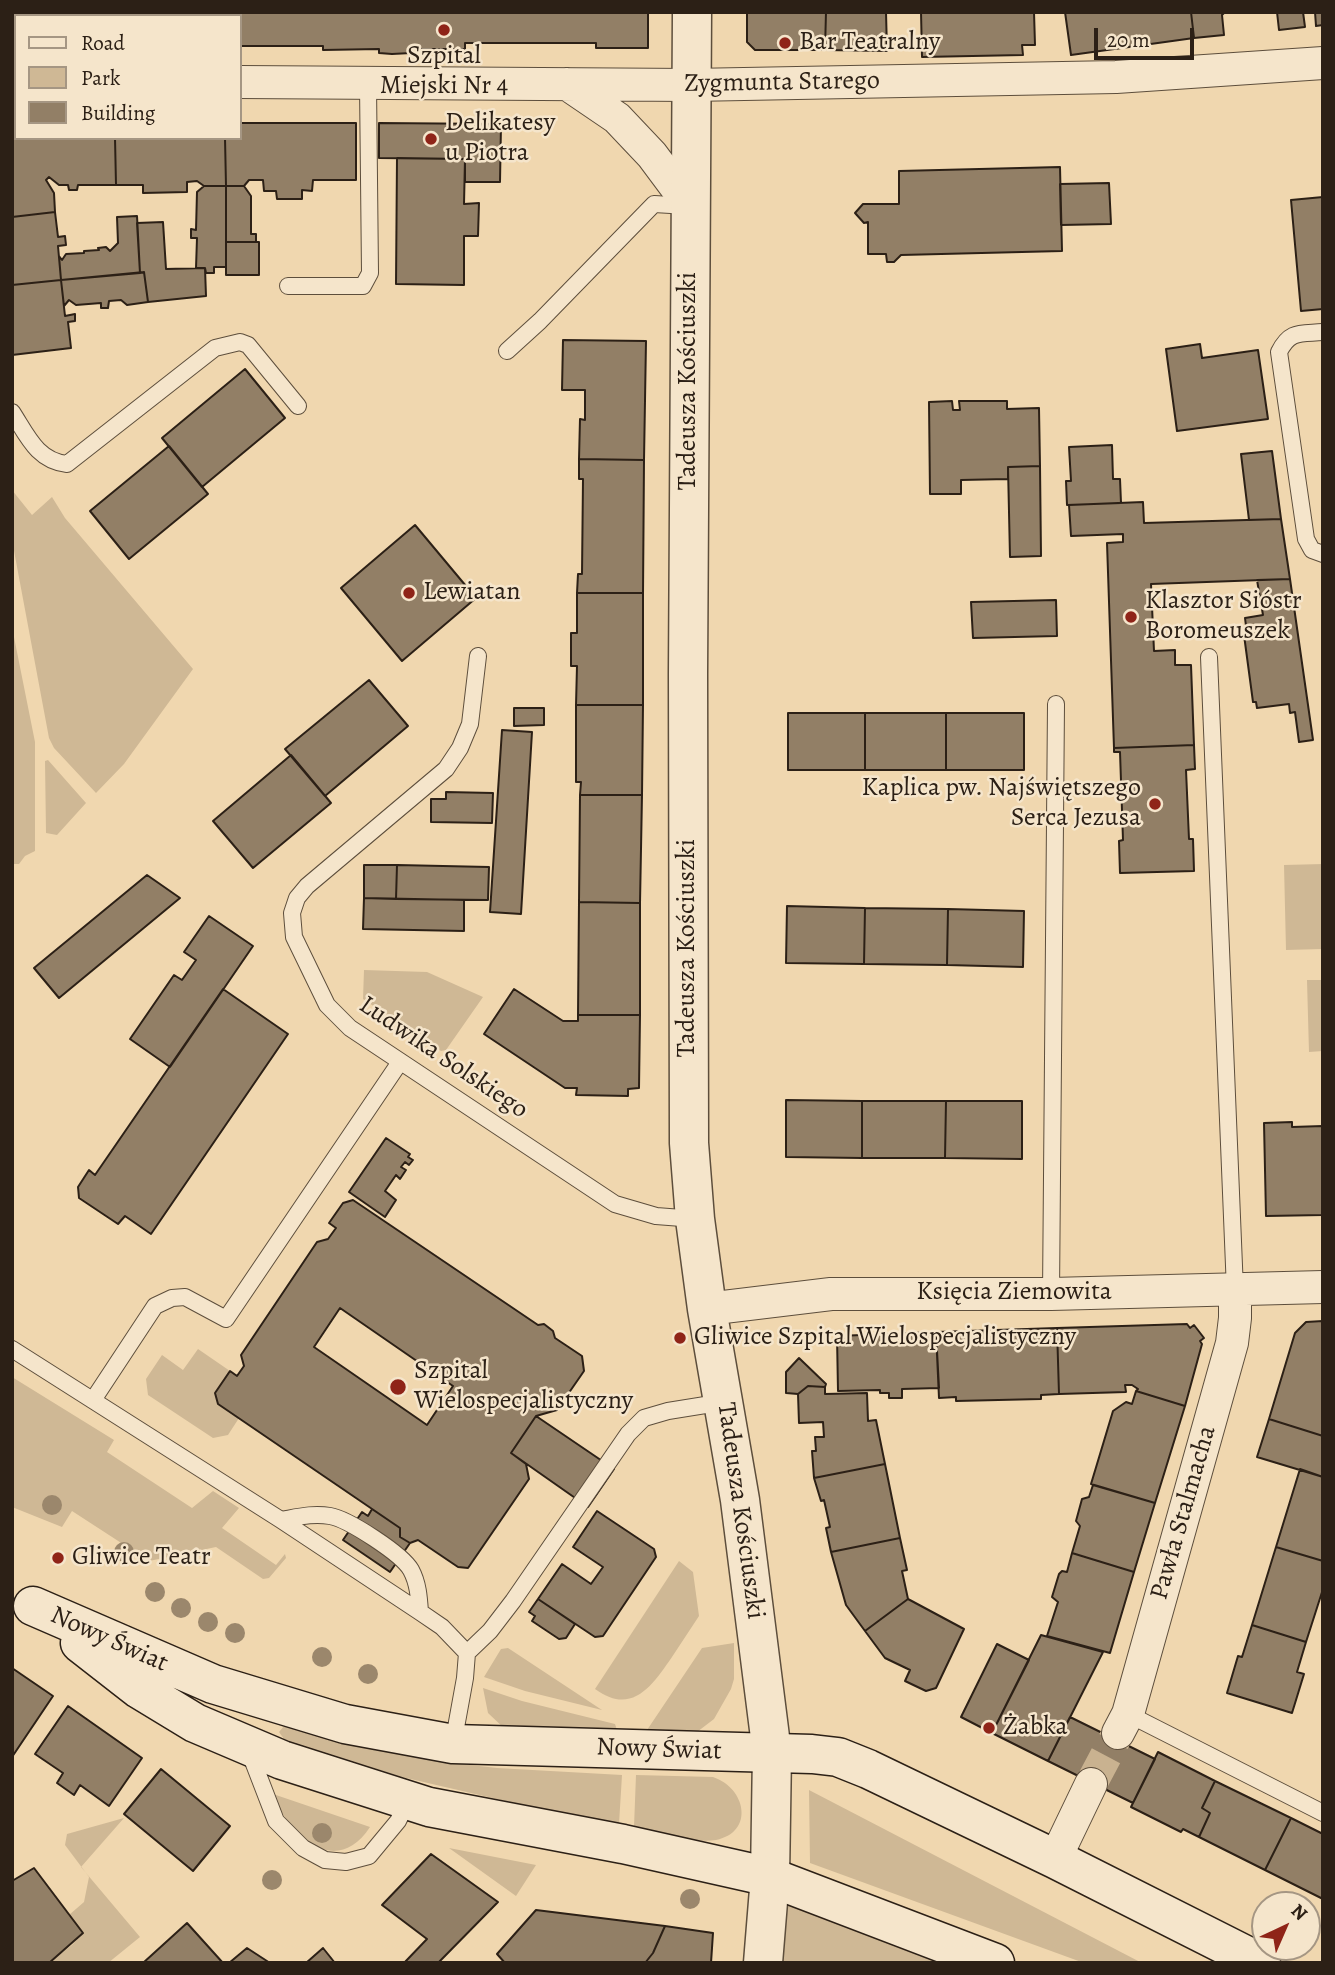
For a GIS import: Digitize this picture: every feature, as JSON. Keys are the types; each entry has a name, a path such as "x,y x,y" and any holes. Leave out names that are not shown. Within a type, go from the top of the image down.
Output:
{"main road":[{"name":"Tadeusza Kościuszki","path":"692,12 689,1143 695,1219 707,1309 740,1500 772,1753 770,1877 763,1963"},
{"name":"Nowy Świat","path":"23,1599 150,1659 220,1687 345,1724 453,1744 838,1757 1055,1858 1261,1963"},
{"name":"Nowy Świat","path":"23,1599 139,1689 195,1723 282,1760 429,1807 623,1844 770,1877 995,1963"}],"street":[{"name":"Zygmunta Starego","path":"242,82 369,85 691,85 1116,77 1323,63"},
{"path":"567,84 617,118 652,155 690,206"},
{"name":"Księcia Ziemowita","path":"707,1309 831,1294 1051,1294 1323,1287"},
{"name":"Pawła Stalmacha","path":"1123,1724 1232,1343 1235,1290"},
{"path":"1055,1858 1091,1784"}],"lane":[{"path":"288,286 363,286 368,280 369,85"},
{"path":"507,351 549,312 654,204 690,206"},
{"path":"1323,332 1293,335 1285,340 1279,352 1306,540 1312,550 1323,554"},
{"path":"12,412 38,453 57,463 67,464 215,348 240,342 248,345 298,406"},
{"name":"Ludwika Solskiego","path":"478,656 470,724 460,748 446,769 296,898 292,913 294,937 327,1004 350,1028 615,1204 656,1216 695,1219"},
{"path":"1209,657 1235,1290"},
{"path":"1051,1294 1056,704"},
{"path":"93,1400 155,1306 172,1298 185,1297 226,1319 400,1062"},
{"path":"12,1349 420,1612 442,1627 467,1653"},
{"path":"453,1744 467,1653 490,1631 513,1601 628,1434 644,1418 668,1411 724,1402"},
{"path":"281,1520 310,1515 332,1516 349,1524 410,1568 418,1587 420,1612"},
{"path":"1123,1724 1323,1812"},
{"path":"247,1745 276,1821 303,1848 325,1860 346,1862 369,1856 398,1821 408,1800"}],"green space":[{"path":"12,490 32,515 52,497 65,518 193,669 124,764 96,793 54,748 49,738 12,540"},
{"path":"12,627 35,742 35,851 25,856 19,864 12,864"},
{"path":"48,760 86,803 57,835 46,833 45,761"},
{"path":"1323,864 1323,949 1286,950 1284,865"},
{"path":"364,970 427,972 483,997 446,1050 441,1051 363,999"},
{"path":"1307,980 1323,980 1323,1051 1309,1052"},
{"path":"198,1349 230,1371 215,1393 218,1404 239,1418 228,1435 213,1438 148,1395 146,1379 162,1355 183,1370"},
{"path":"12,1377 114,1440 107,1452 192,1508 213,1491 239,1508 222,1528 276,1565 285,1554 286,1558 269,1578 263,1579 216,1547 149,1561 72,1511 62,1527 12,1507"},
{"path":"679,1561 693,1572 699,1616 649,1687 630,1698 608,1697 595,1689"},
{"path":"734,1643 734,1679 714,1719 697,1732 641,1739 702,1648"},
{"path":"508,1648 602,1710 525,1691 484,1677 501,1649"},
{"path":"483,1688 522,1701 615,1724 620,1739 506,1730 488,1713"},
{"path":"285,1725 452,1763 622,1775 619,1824 402,1777 284,1739 279,1732"},
{"path":"636,1775 713,1777 733,1790 739,1800 742,1810 737,1828 728,1835 707,1841 634,1827"},
{"path":"809,1790 1142,1963 1084,1963 810,1863"},
{"path":"273,1794 370,1827 357,1842 343,1850 315,1846 290,1824"},
{"path":"124,1818 81,1867 65,1845 67,1834"},
{"path":"449,1848 536,1865 516,1896"},
{"path":"86,1872 140,1937 108,1963 48,1963 83,1933 69,1915 84,1902 89,1877"},
{"path":"770,1877 985,1963 763,1963"}],"building":[{"name":"Szpital Miejski Nr 4","path":"648,12 648,48 596,48 596,43 465,43 465,49 410,49 411,53 392,54 379,53 379,49 323,50 323,46 242,46 242,14 141,14"},
{"path":"747,12 826,12 825,50 755,50 747,42"},
{"path":"826,12 886,12 887,51 825,50"},
{"path":"921,12 1034,12 1035,45 1022,45 1023,55 922,57"},
{"path":"1065,12 1191,12 1194,38 1071,55"},
{"path":"1191,12 1225,12 1222,15 1224,35 1194,38"},
{"path":"1277,12 1303,12 1305,27 1279,30"},
{"path":"1315,12 1323,12 1323,25 1316,26"},
{"path":"12,122 14,140 115,140 116,185 78,185 77,190 69,190 68,185 59,185 49,177 46,180 54,193 55,212 12,217"},
{"path":"242,123 356,123 356,180 313,180 312,191 302,190 302,199 277,199 276,191 264,191 263,180 249,180 244,186 226,186 225,140 242,140"},
{"path":"379,123 501,124 500,182 465,182 465,159 379,158"},
{"path":"115,140 225,140 226,186 204,186 197,181 187,182 187,192 143,193 143,185 116,185"},
{"path":"397,158 465,159 464,204 479,203 478,236 464,236 464,285 396,284"},
{"path":"1060,167 1062,251 901,255 894,262 887,262 886,254 868,254 868,222 864,223 855,213 863,204 899,204 899,171"},
{"path":"1109,183 1111,224 1061,225 1060,184"},
{"path":"204,186 226,186 226,267 214,267 214,273 206,273 205,268 196,268 197,238 191,238 191,229 196,230 197,192"},
{"path":"226,186 244,186 251,196 251,234 256,234 256,242 226,242"},
{"path":"1323,197 1323,309 1301,311 1291,200"},
{"path":"55,212 58,237 65,236 66,245 58,246 61,280 12,285 12,217"},
{"path":"137,216 140,273 61,280 59,256 62,260 66,254 84,253 106,247 110,251 118,243 117,217"},
{"path":"163,222 166,269 205,268 206,296 148,302 144,272 140,273 137,223"},
{"path":"226,242 259,242 259,275 226,275"},
{"path":"144,272 148,302 127,305 121,300 109,301 108,308 101,308 101,303 76,305 69,300 64,306 61,280"},
{"path":"61,280 65,316 75,314 75,321 68,322 71,348 12,355 12,285"},
{"path":"563,340 646,341 644,460 579,459 580,419 585,420 585,390 562,390"},
{"path":"1200,344 1202,358 1258,350 1268,419 1177,431 1166,349"},
{"path":"245,369 285,418 202,487 162,438"},
{"path":"952,401 953,410 960,410 959,401 1007,401 1007,409 1039,408 1040,466 1008,467 1008,479 961,480 961,494 930,494 929,402"},
{"path":"1112,445 1113,479 1120,479 1121,503 1067,505 1066,481 1071,481 1069,447"},
{"path":"169,446 208,494 129,559 90,511"},
{"path":"1272,451 1281,519 1249,520 1241,454"},
{"path":"579,459 644,460 643,593 577,593 578,574 582,574 583,479 579,479"},
{"path":"1040,466 1041,556 1010,557 1008,467"},
{"name":"Klasztor Sióstr Boromeuszek","path":"1143,502 1144,523 1281,519 1290,579 1151,584 1154,651 1175,650 1175,665 1191,665 1194,745 1114,748 1107,543 1123,542 1123,534 1071,536 1069,505"},
{"name":"Lewiatan","path":"415,525 476,598 402,661 341,588"},
{"path":"1290,579 1313,740 1299,742 1295,712 1290,713 1289,704 1257,708 1256,702 1253,702 1244,635 1247,634 1245,618 1263,615 1257,580"},
{"path":"577,593 643,593 643,705 576,705 577,666 571,666 571,633 577,633"},
{"path":"1056,600 1057,636 973,638 971,602"},
{"path":"369,680 408,726 325,796 285,749"},
{"path":"576,705 643,705 642,795 580,795 581,782 576,782"},
{"path":"514,708 544,708 544,725 514,726"},
{"path":"788,713 865,713 865,770 788,770"},
{"path":"865,713 946,713 946,770 865,770"},
{"path":"946,713 1024,713 1024,770 946,770"},
{"path":"502,730 532,732 521,914 490,912"},
{"name":"Kaplica pw. Najświętszego Serca Jezusa","path":"1194,745 1195,769 1186,770 1189,839 1193,839 1194,871 1120,873 1119,841 1123,840 1120,752 1114,752 1114,748"},
{"path":"291,755 331,803 253,868 213,821"},
{"path":"446,792 493,793 492,823 431,822 431,799 446,799"},
{"path":"580,795 642,795 640,903 579,902"},
{"path":"364,865 397,865 396,899 364,898"},
{"path":"397,865 489,867 488,900 396,899"},
{"path":"147,875 180,898 59,998 34,968"},
{"path":"364,898 464,900 464,931 363,929"},
{"path":"579,902 640,903 640,1015 578,1015"},
{"path":"787,906 865,908 864,964 786,963"},
{"path":"865,908 948,909 947,965 864,964"},
{"path":"948,909 1024,911 1023,967 947,965"},
{"path":"209,916 253,946 170,1067 130,1039 174,975 182,980 196,960 184,952"},
{"path":"223,989 288,1034 151,1234 125,1216 118,1224 79,1198 78,1187 89,1170 95,1175"},
{"path":"514,989 563,1021 578,1021 578,1015 640,1015 639,1088 628,1089 628,1096 576,1095 577,1088 565,1088 484,1034"},
{"path":"786,1100 862,1101 862,1158 786,1157"},
{"path":"862,1101 946,1101 945,1158 862,1158"},
{"path":"946,1101 1022,1101 1022,1159 945,1158"},
{"path":"1292,1122 1292,1127 1323,1126 1323,1215 1266,1216 1264,1123"},
{"path":"386,1138 410,1154 408,1157 413,1160 409,1165 405,1162 401,1167 406,1170 400,1179 396,1175 385,1191 396,1200 385,1217 349,1192"},
{"path":"353,1200 538,1325 544,1324 553,1331 555,1338 582,1356 584,1371 557,1410 536,1416 511,1453 526,1464 529,1479 468,1568 458,1567 418,1540 410,1543 400,1537 400,1528 218,1404 215,1393 230,1371 237,1376 244,1366 241,1355 317,1242 328,1239 336,1228 329,1223 343,1203","holes":["340,1308 453,1386 427,1425 314,1347"]},
{"path":"1323,1321 1323,1436 1269,1419 1295,1333 1306,1322"},
{"path":"1187,1324 1190,1328 1194,1325 1204,1338 1200,1341 1202,1344 1185,1406 1136,1391 1138,1389 1132,1385 1125,1385 1126,1392 1059,1394 1057,1328"},
{"path":"1057,1328 1059,1394 1041,1395 1041,1399 956,1401 956,1397 939,1398 936,1332"},
{"path":"936,1332 939,1388 902,1389 902,1398 889,1398 889,1393 880,1393 880,1390 838,1391 837,1336"},
{"path":"799,1358 826,1384 825,1387 808,1386 798,1394 786,1393 786,1372"},
{"path":"808,1386 825,1387 825,1394 867,1393 868,1421 876,1420 885,1464 814,1478 812,1451 816,1451 815,1437 824,1437 823,1422 799,1423 798,1394"},
{"path":"1136,1391 1185,1406 1155,1503 1091,1484 1113,1411 1126,1402 1132,1404"},
{"path":"536,1416 614,1469 588,1507 511,1453"},
{"path":"1269,1419 1323,1436 1323,1477 1257,1457"},
{"path":"885,1464 900,1538 831,1552 826,1528 830,1527 824,1500 821,1501 814,1478"},
{"path":"1300,1469 1323,1477 1323,1561 1276,1547"},
{"path":"1093,1485 1155,1503 1134,1572 1072,1553 1080,1526 1076,1521 1082,1499 1089,1497"},
{"path":"372,1509 400,1528 400,1537 410,1543 390,1572 343,1540 362,1512 368,1516"},
{"path":"597,1511 654,1549 656,1557 603,1636 595,1637 538,1599 562,1564 591,1584 603,1567 573,1547"},
{"path":"900,1538 907,1570 902,1571 908,1599 865,1631 846,1605 831,1552"},
{"path":"1276,1547 1323,1561 1323,1589 1306,1642 1252,1625"},
{"path":"1072,1553 1134,1572 1110,1653 1047,1636 1058,1602 1052,1597 1059,1574 1062,1571 1067,1572"},
{"path":"538,1599 575,1624 566,1638 559,1639 532,1621 535,1616 529,1612"},
{"path":"908,1599 964,1629 936,1688 926,1691 905,1681 910,1670 885,1658 865,1631"},
{"path":"1252,1625 1306,1642 1297,1672 1304,1674 1292,1713 1227,1693 1238,1656 1242,1657"},
{"path":"1041,1635 1103,1652 1048,1761 992,1733"},
{"path":"997,1644 1029,1660 992,1733 961,1717"},
{"path":"12,1668 53,1696 12,1757"},
{"path":"68,1706 142,1758 109,1806 80,1785 74,1795 57,1783 63,1773 35,1754"},
{"path":"1070,1717 1155,1759 1133,1803 1048,1761"},
{"path":"1158,1752 1215,1781 1202,1808 1210,1813 1199,1837 1183,1829 1181,1832 1131,1807"},
{"path":"161,1769 230,1826 193,1871 124,1814"},
{"path":"1215,1781 1291,1818 1265,1870 1199,1837 1210,1813 1202,1808"},
{"path":"1291,1818 1323,1834 1323,1899 1321,1891 1307,1891 1265,1870"},
{"path":"431,1854 498,1902 438,1963 404,1963 427,1939 382,1905"},
{"path":"34,1868 83,1933 49,1963 12,1963 12,1881"},
{"path":"536,1910 665,1926 653,1953 645,1963 505,1963 497,1954"},
{"path":"187,1923 223,1963 143,1963"},
{"path":"665,1926 713,1933 711,1963 645,1963 653,1953"},
{"path":"247,1948 270,1963 229,1963"},
{"path":"323,1948 335,1963 306,1963"}],"tunnel":[{"path":"1091,1784 1118,1733"}],"place":[{"name":"Szpital Miejski Nr 4","path":"444,30"},
{"name":"Bar Teatralny","path":"785,43"},
{"name":"Delikatesy u Piotra","path":"431,139"},
{"name":"Lewiatan","path":"409,593"},
{"name":"Klasztor Sióstr Boromeuszek","path":"1131,617"},
{"name":"Kaplica pw. Najświętszego Serca Jezusa","path":"1155,804"},
{"name":"Gliwice Szpital Wielospecjalistyczny","path":"680,1338"},
{"name":"Szpital Wielospecjalistyczny","path":"398,1387"},
{"name":"Gliwice Teatr","path":"58,1558"},
{"name":"Żabka","path":"989,1728"}]}
